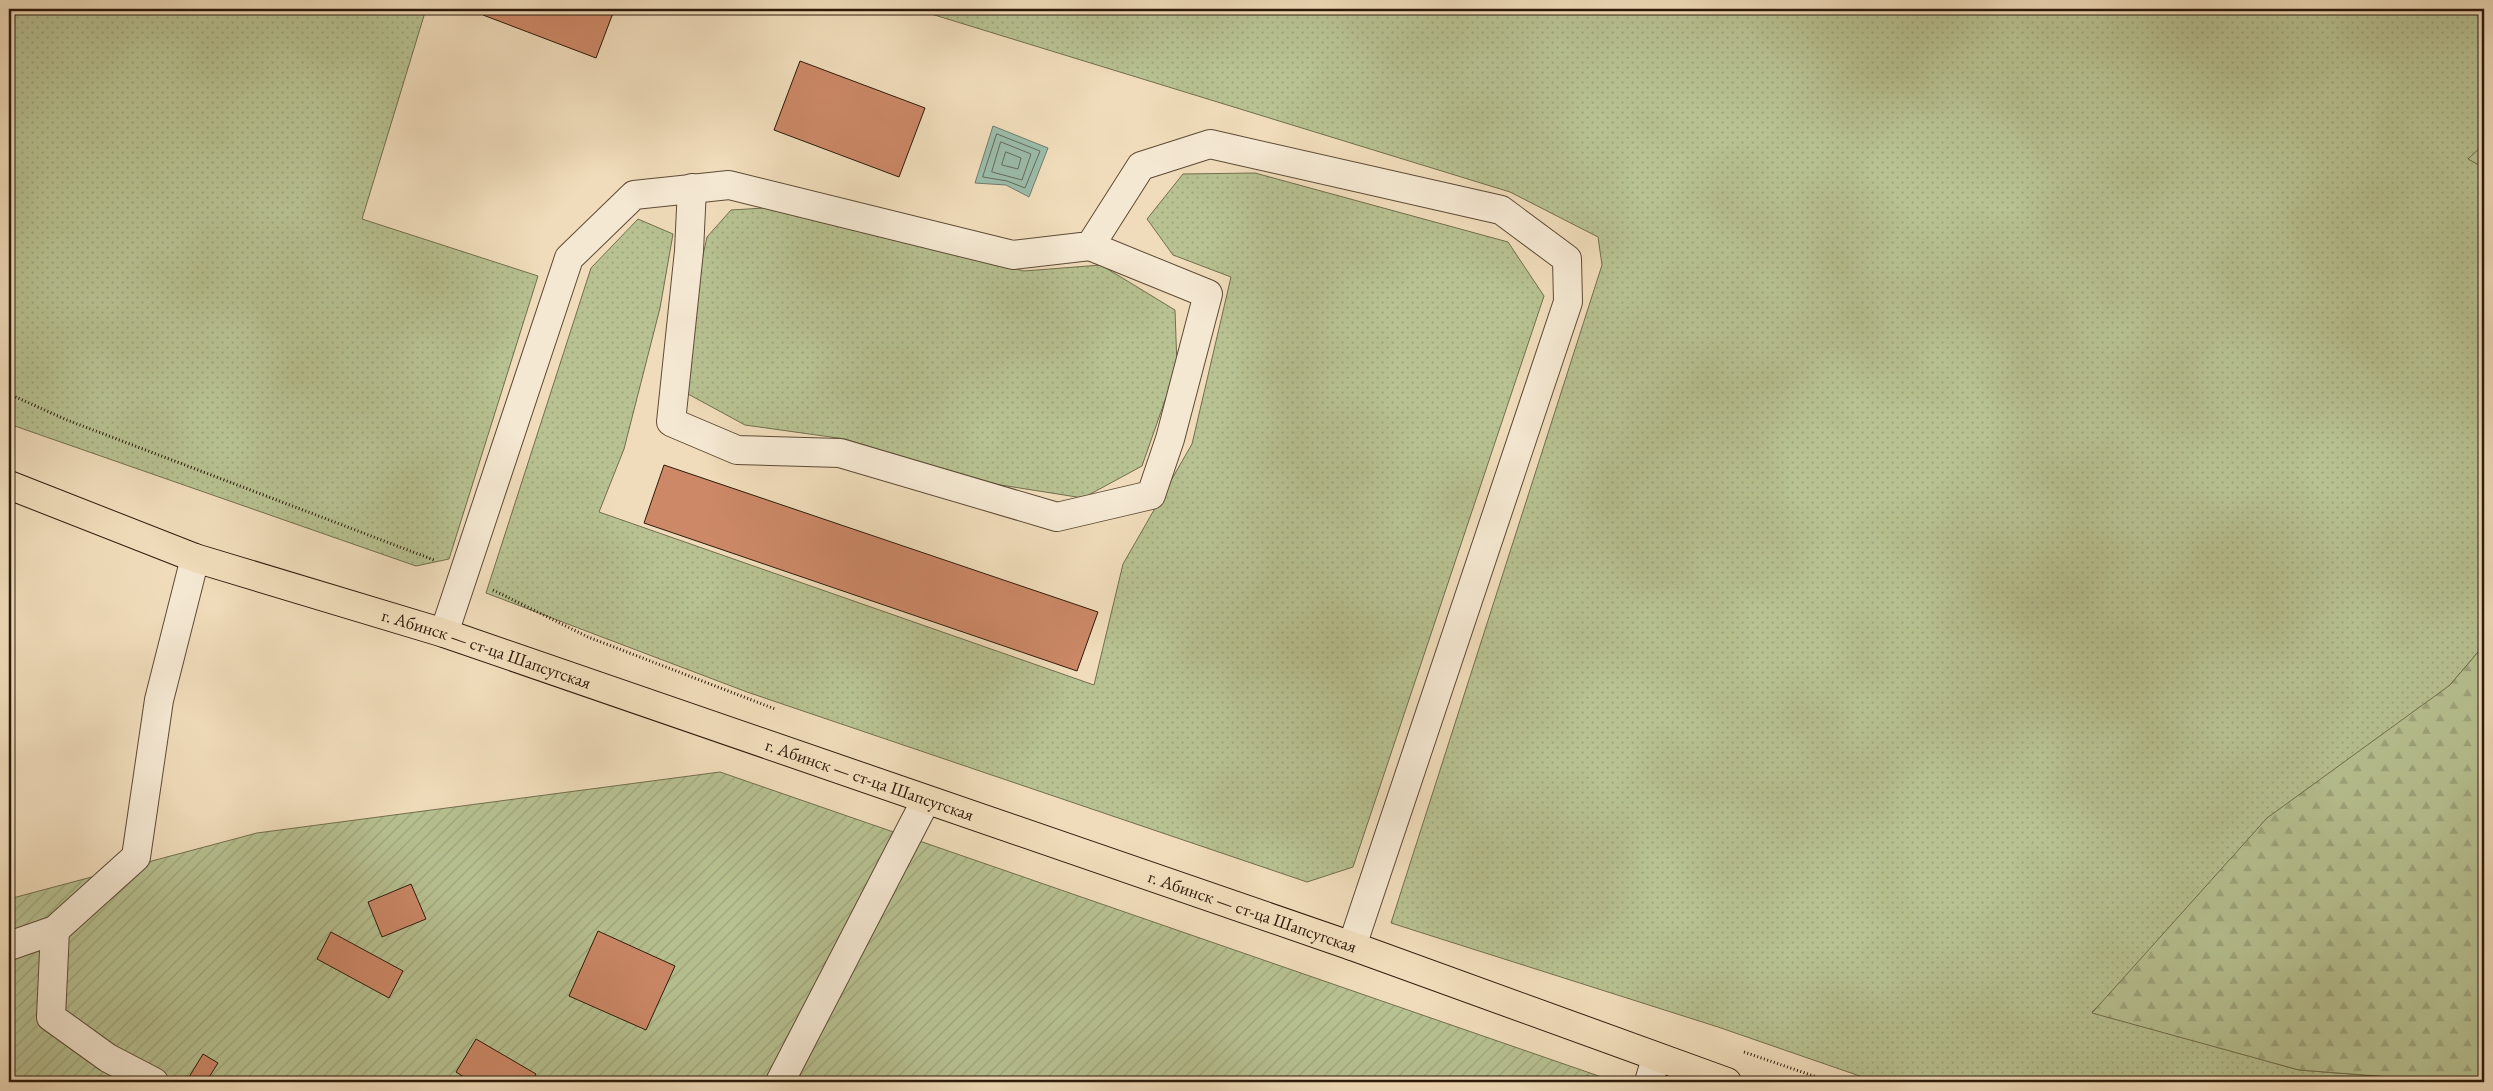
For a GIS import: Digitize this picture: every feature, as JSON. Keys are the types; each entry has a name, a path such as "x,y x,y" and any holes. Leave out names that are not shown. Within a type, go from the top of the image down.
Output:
{"main road":[{"name":"г. Абинск — ст-ца Шапсугская","path":"9,485 195,558 444,633 1352,946 1652,1070 1727,1082"}],"lane":[{"path":"1090,246 1141,166 1210,144 1501,210 1567,259 1568,302 1352,946"},
{"path":"444,633 569,258 634,195 692,188 729,185 1012,255 1090,246 1208,294 1170,439 1150,495 1057,518 840,453 738,450 671,422 689,251 692,188"},
{"path":"9,946 55,930 136,857 159,700 195,558"},
{"path":"780,1082 926,800"},
{"path":"55,930 51,1018 108,1058 154,1082"}],"path":[{"path":"9,394 67,420 419,553 588,638 778,710"},
{"path":"1740,1051 1831,1082"}],"green space":[{"path":"9,9 426,9 362,219 538,276 449,559 416,566 9,424"},
{"path":"915,9 2484,9 2484,144 2469,159 2484,168 2484,645 2450,685 2092,1012 2299,1070 2390,1077 2398,1082 1877,1082 1718,1027 1391,923 1602,265 1598,237 1510,192"},
{"path":"2484,144 2484,168 2468,159"},
{"path":"1255,173 1508,242 1544,296 1353,867 1307,882 747,692 486,593 591,268 638,219 673,234 660,308 624,449 599,512 1094,685 1123,564 1192,444 1231,277 1173,255 1147,219 1183,174"},
{"path":"764,208 1024,271 1101,265 1175,310 1177,366 1142,466 1083,498 988,483 845,439 745,425 688,394 694,296 707,237 731,210"},
{"path":"2484,645 2484,1082 2398,1082 2390,1077 2299,1070 2092,1013 2267,818 2450,685"},
{"path":"720,772 1616,1082 9,1082 9,899 257,833"}],"water":[{"path":"993,126 1048,148 1029,197 1006,185 975,183"}],"building":[{"path":"486,9 601,9 613,13 596,58 483,15"},
{"path":"800,61 925,108 899,177 774,130"},
{"path":"664,465 1098,612 1077,671 644,523"},
{"path":"411,884 426,919 382,937 368,902"},
{"path":"598,931 675,966 646,1030 569,996"},
{"path":"331,932 403,971 389,998 317,959"},
{"path":"476,1039 536,1074 531,1082 472,1082 456,1072"},
{"path":"203,1054 218,1063 206,1082 186,1082"}]}
